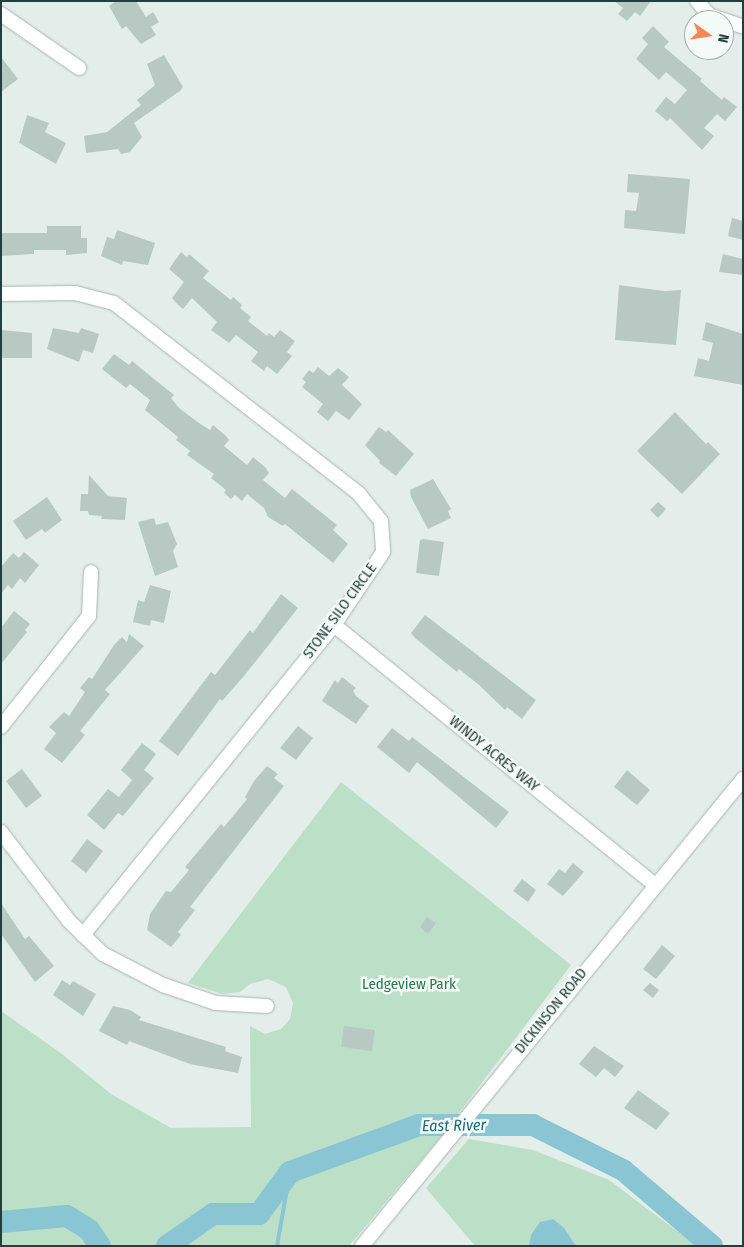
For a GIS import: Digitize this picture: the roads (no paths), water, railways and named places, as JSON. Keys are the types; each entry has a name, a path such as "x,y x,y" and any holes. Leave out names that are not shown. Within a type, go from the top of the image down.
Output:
{"street":[{"path":"697,1 709,15 743,27"},
{"path":"1,14 79,68"},
{"name":"STONE SILO CIRCLE","path":"1,294 75,293 114,303 359,494 381,520 383,552 334,625 83,935"},
{"path":"1,727 88,616 91,572"},
{"name":"WINDY ACRES WAY","path":"334,625 654,884"},
{"name":"DICKINSON ROAD","path":"362,1246 654,884 743,778"},
{"path":"1,832 69,921 103,954 163,985 216,1003 267,1006"}],"water":[{"path":"553,1219 564,1228 576,1246 529,1246 531,1235 540,1222"}],"waterway":[{"name":"East River","path":"167,1246 213,1214 259,1214 290,1172 419,1125 533,1125 623,1170 712,1246"},
{"path":"277,1246 290,1172"},
{"name":"East River","path":"1,1222 67,1216 89,1230 100,1246"}],"park label":[{"name":"Ledgeview Park","path":"409,985"}]}
